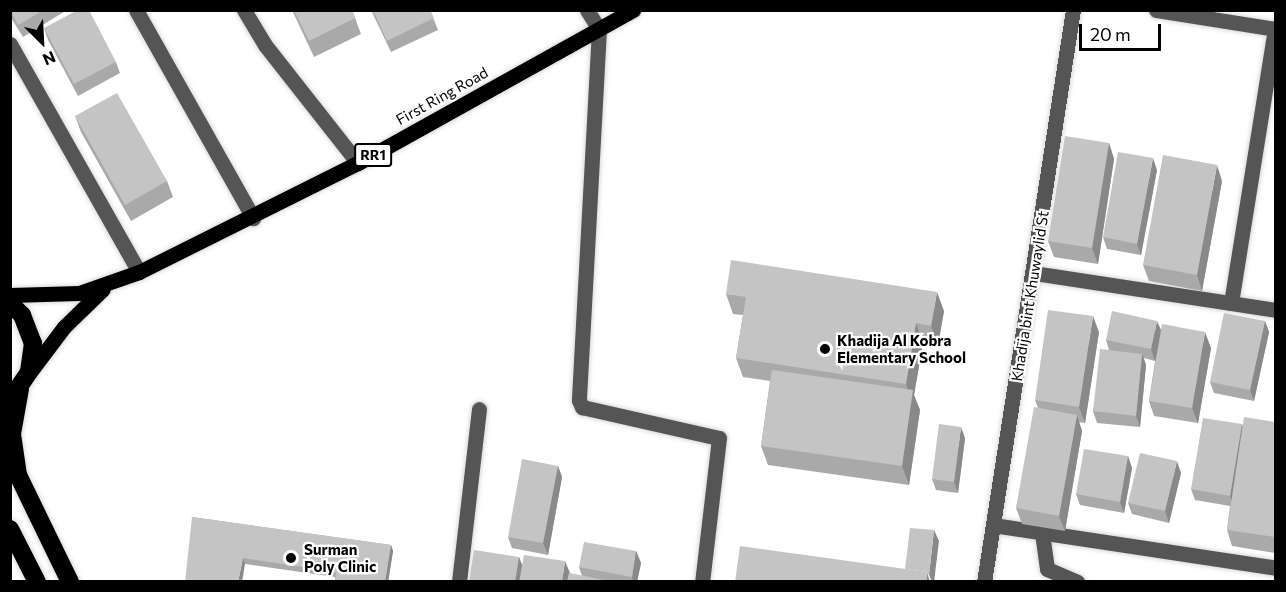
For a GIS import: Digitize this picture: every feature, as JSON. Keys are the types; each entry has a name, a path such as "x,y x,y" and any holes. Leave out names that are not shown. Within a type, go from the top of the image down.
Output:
{"highway":[{"path":"10,303 29,328 33,343 29,372 15,393 12,434 18,475 70,582"},
{"path":"10,529 37,582"}],"main road":[{"name":"First Ring Road","path":"105,287 253,218 358,164 633,10"},
{"path":"10,295 53,296 105,287"},
{"path":"29,372 64,327 105,287"}],"street":[{"path":"136,10 253,218"},
{"path":"244,10 265,45 358,164"},
{"path":"586,10 599,29 579,400 582,407 719,438 702,582"},
{"name":"Khadīja bint Khuwaylid St","path":"984,582 1034,273 1073,10"},
{"path":"1156,10 1275,29 1231,303"},
{"path":"10,44 139,273"},
{"path":"1034,273 1275,310"},
{"path":"459,582 479,409"},
{"path":"993,525 1275,568"},
{"path":"1042,533 1047,569 1077,582"}],"building":[{"path":"10,10 44,10 18,25"},
{"path":"78,10 89,10 116,62 74,84 44,28"},
{"path":"294,10 352,10 355,18 309,41"},
{"path":"373,10 430,10 434,18 387,41"},
{"path":"117,93 167,181 125,205 75,116"},
{"path":"1065,136 1109,143 1092,248 1048,241"},
{"path":"1118,152 1153,158 1137,244 1103,237"},
{"path":"1163,155 1217,165 1197,275 1143,265"},
{"path":"731,260 937,292 931,326 916,323 906,384 736,358 746,297 726,294"},
{"path":"1048,310 1093,316 1079,407 1035,400"},
{"path":"1112,311 1157,321 1151,349 1106,340"},
{"path":"1224,313 1265,321 1250,390 1210,382"},
{"path":"1162,324 1205,332 1192,408 1149,401"},
{"path":"1100,349 1142,354 1136,416 1093,411"},
{"path":"772,370 913,390 902,466 761,446"},
{"path":"1034,407 1077,415 1059,516 1016,508"},
{"path":"1244,417 1275,422 1275,537 1227,530"},
{"path":"1203,418 1242,424 1230,496 1191,489"},
{"path":"939,424 961,427 954,482 932,479"},
{"path":"1084,449 1128,456 1120,502 1076,494"},
{"path":"1140,453 1177,461 1165,511 1128,503"},
{"path":"522,459 558,466 543,543 508,537"},
{"name":"Surman Poly Clinic","path":"192,517 391,545 385,582 335,582 336,572 243,558 238,582 185,582"},
{"path":"910,528 934,530 929,575 927,572 905,569"},
{"path":"584,542 636,551 632,577 579,567"},
{"path":"740,546 927,572 926,582 735,582"},
{"path":"474,550 519,557 515,582 469,582"},
{"path":"524,555 565,561 562,582 519,582"},
{"path":"569,573 614,582 567,582"}],"place":[{"name":"Khadija Al Kobra Elementary School","path":"825,349"},
{"name":"Surman Poly Clinic","path":"291,558"}]}
